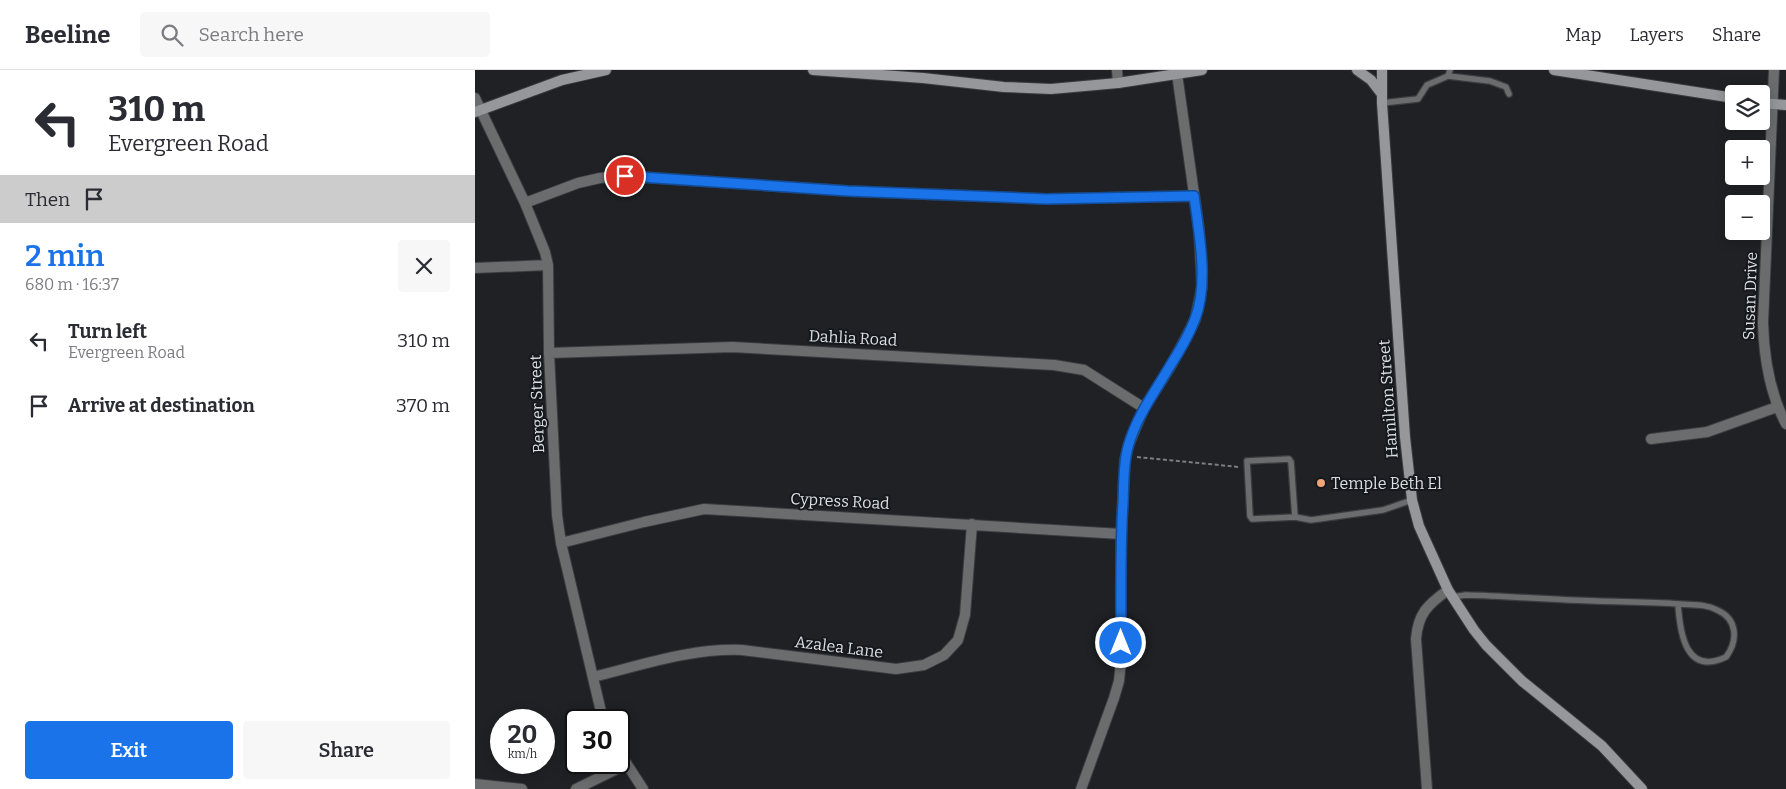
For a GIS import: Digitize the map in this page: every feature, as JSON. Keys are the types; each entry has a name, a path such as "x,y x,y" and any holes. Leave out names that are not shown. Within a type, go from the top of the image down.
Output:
{"main road":[{"path":"478,110 562,80 606,70"},
{"path":"813,70 923,78 1005,87 1051,89 1118,83 1202,70"},
{"path":"1357,70 1371,80 1381,98"},
{"name":"Hamilton Street","path":"1381,70 1381,98 1405,437 1413,500 1419,526 1450,594 1474,630 1503,663 1601,746 1642,789"},
{"path":"1554,70 1725,97"},
{"path":"1770,104 1786,105"}],"street":[{"path":"1117,70 1118,83"},
{"name":"Susan Drive","path":"1774,70 1763,351 1777,407 1786,424"},
{"path":"1081,789 1119,681 1121,661 1121,534 1125,459 1144,408 1172,364 1195,320 1202,286 1199,229 1177,74"},
{"name":"Berger Street","path":"475,98 478,110 525,203 545,252 548,265 549,353 557,515 561,543 600,709"},
{"path":"525,203 578,183 600,178 625,176 848,191 1046,199 1194,196"},
{"path":"475,268 548,265"},
{"name":"Dahlia Road","path":"549,353 732,347 1054,364 1084,370 1144,408"},
{"path":"1651,439 1707,432 1777,407"},
{"name":"Cypress Road","path":"561,543 704,509 1121,534"},
{"name":"Azalea Lane","path":"593,677 687,654 721,650 742,650 896,669 924,665 944,655 958,640 965,615 972,524"},
{"path":"1427,789 1416,640 1417,630 1420,617 1432,602 1450,594"},
{"path":"630,769 643,789"},
{"path":"576,789 607,774"},
{"path":"475,784 522,789"}],"lane":[{"path":"1381,98 1418,99 1427,85 1449,73 1490,81 1505,87 1509,94"},
{"path":"1295,517 1291,462 1289,459 1247,462 1250,516 1252,519 1295,517 1311,520 1383,510 1413,500"},
{"path":"1450,594 1678,604 1706,606 1719,610 1727,616 1735,630 1732,650 1727,657 1713,662 1704,662 1692,656 1686,647 1678,604"}],"path":[{"path":"1137,457 1246,467"}],"place":[{"name":"Temple Beth El","path":"1321,483"}],"route":[{"path":"625,176 848,191 1046,199 1194,196 1199,229 1202,286 1199,306 1195,320 1172,364 1144,408 1125,459 1121,534 1121,643"}]}
